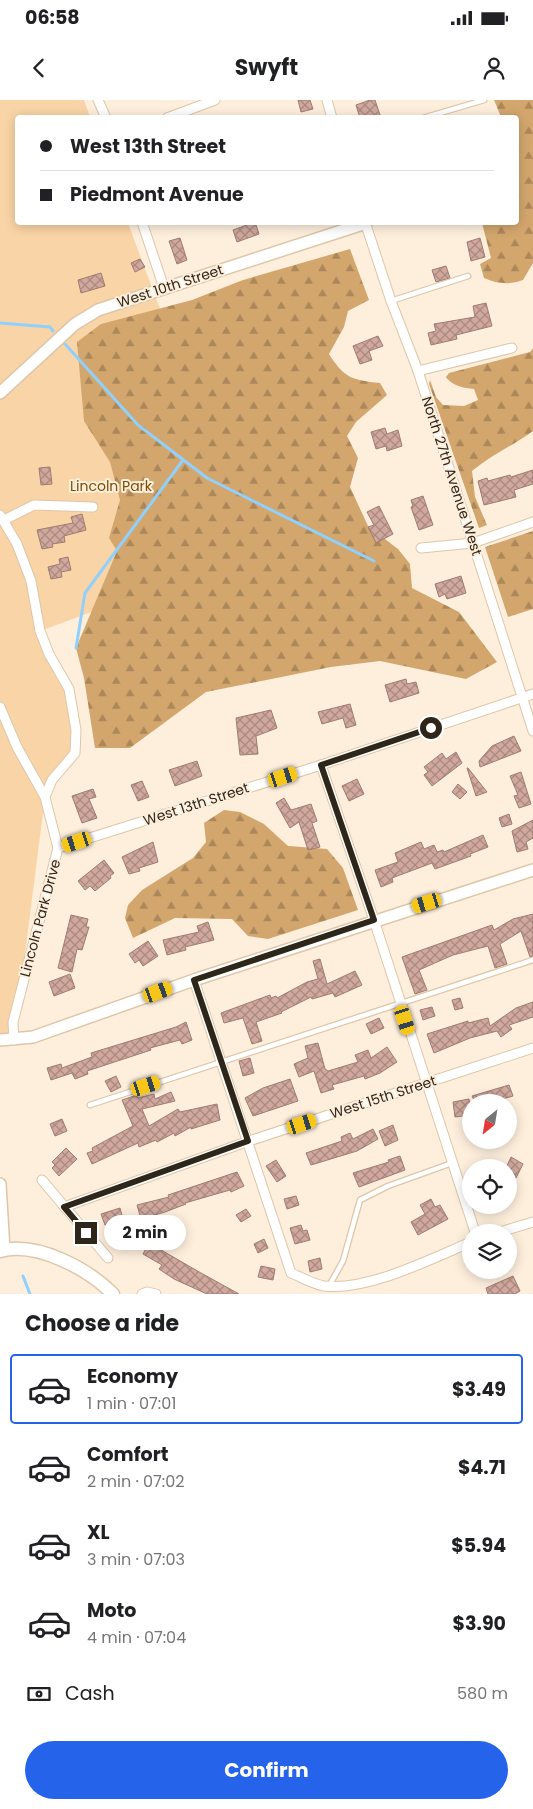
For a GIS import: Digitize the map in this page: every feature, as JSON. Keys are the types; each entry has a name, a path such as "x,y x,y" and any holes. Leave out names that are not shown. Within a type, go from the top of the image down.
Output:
{"main road":[{"path":"2,1250 24,1250 62,1260 98,1280 113,1294"}],"street":[{"path":"98,100 105,115"},
{"path":"175,115 215,100"},
{"path":"327,100 331,115"},
{"path":"143,225 164,288"},
{"name":"West 10th Street","path":"0,393 75,324 98,310 360,225"},
{"name":"North 27th Avenue West","path":"367,225 391,301 418,371 533,731"},
{"path":"418,371 512,348"},
{"path":"45,797 52,780 75,752 76,730 69,689 49,654 40,631 31,581 17,544 2,518 34,505 93,507"},
{"path":"421,548 473,543 533,522"},
{"name":"West 13th Street","path":"58,848 321,765 533,694"},
{"name":"Lincoln Park Drive","path":"0,707 17,747 45,797 58,848 13,1022 14,1040"},
{"path":"321,765 374,920 471,1224"},
{"path":"0,1040 33,1037 194,980 374,920 533,870"},
{"path":"194,980 291,1274 328,1286 352,1286 417,1265 462,1246"},
{"name":"West 15th Street","path":"64,1207 248,1141 533,1048"},
{"path":"42,1180 108,1258"},
{"path":"0,1184 2,1250"},
{"path":"517,1227 533,1222"},
{"path":"142,1294 146,1292 156,1294"}],"lane":[{"path":"433,115 484,100"},
{"path":"391,301 468,276"},
{"path":"90,1105 533,960"},
{"path":"328,1286 343,1261 360,1200 388,1186 452,1163"}],"green space":[{"name":"Lincoln Park","path":"0,100 84,100 89,115 15,115 15,225 129,225 157,301 257,551 40,631 66,679 75,752 45,797 14,1040 0,1040"},
{"path":"494,100 533,100 533,263 523,280 513,283 499,283 484,278 480,264 491,258 483,225 519,225 519,115 500,115"},
{"path":"350,249 369,300 348,311 344,327 329,354 344,373 362,381 380,383 387,395 356,422 347,436 358,458 350,487 368,526 398,549 410,564 412,588 459,612 497,662 466,679 380,661 331,667 206,692 130,748 95,748 84,678 76,648 117,551 109,538 120,500 110,462 84,421 77,342 101,324 192,300 243,280"},
{"path":"533,348 533,431 472,471 475,497 487,525 479,528 429,384 430,380 436,397 443,405 464,406 478,400 474,389 452,383 446,377 449,373 530,352"},
{"path":"533,531 533,609 508,617 485,547"},
{"path":"224,810 240,812 264,824 288,846 327,849 343,868 358,910 268,939 248,936 232,919 175,918 133,938 125,918 128,905 142,890 193,858 206,842 204,823"}],"building":[{"path":"298,100 310,100 313,109 301,112"},
{"path":"375,100 380,115 359,115 356,105"},
{"path":"247,225 256,225 259,234 237,242 233,230"},
{"path":"180,238 187,260 177,264 169,241"},
{"path":"480,238 485,257 471,261 467,242"},
{"path":"140,259 145,267 135,272 131,263"},
{"path":"446,266 450,278 436,282 432,270"},
{"path":"101,273 105,286 81,293 78,280"},
{"path":"486,303 492,326 456,335 457,339 431,345 428,333 436,331 434,324 475,317 473,306"},
{"path":"378,336 383,346 369,351 372,360 360,364 353,346"},
{"path":"385,428 387,434 398,430 402,446 387,451 386,446 376,449 371,432"},
{"path":"50,467 52,484 41,485 39,468"},
{"path":"533,470 533,484 514,490 516,497 484,505 478,481 487,478 488,481 510,475 511,477"},
{"path":"423,496 433,525 419,530 411,507 413,506 411,500"},
{"path":"379,506 393,534 376,543 368,527 374,525 367,512"},
{"path":"82,514 86,530 64,536 65,542 52,544 53,547 42,549 37,530 73,523 71,517"},
{"path":"68,557 71,570 61,572 62,577 51,579 48,567 60,564 59,559"},
{"path":"461,576 466,593 447,599 445,594 439,597 435,584"},
{"path":"406,679 407,684 416,682 419,693 390,702 385,685"},
{"path":"350,704 356,725 346,728 343,718 322,724 318,712"},
{"path":"271,710 277,728 256,736 258,754 240,755 236,718"},
{"path":"514,736 521,751 480,767 479,761 492,746"},
{"path":"456,752 462,763 432,786 424,775 428,772 424,767 442,753 446,759"},
{"path":"197,761 202,776 175,786 169,770"},
{"path":"468,768 487,792 476,796"},
{"path":"521,772 531,804 519,808 514,796 518,795 510,776"},
{"path":"357,779 364,794 349,801 342,786"},
{"path":"142,781 149,797 138,801 131,785"},
{"path":"458,784 467,792 460,799 452,792"},
{"path":"93,789 96,797 89,799 97,818 82,823 72,796"},
{"path":"284,798 291,810 311,804 317,821 312,823 320,847 308,850 299,822 290,828 276,803"},
{"path":"509,814 512,824 502,827 499,818"},
{"path":"533,820 533,838 526,842 528,849 517,852 512,831"},
{"path":"483,835 488,847 470,854 471,856 435,869 432,863 392,878 393,882 381,887 375,870 398,862 395,853 421,842 424,849 434,845 437,852 443,850 444,852"},
{"path":"153,842 158,862 139,868 140,871 129,874 122,857"},
{"path":"104,860 114,873 110,876 111,878 95,891 90,886 85,890 78,881"},
{"path":"533,914 533,956 530,957 521,931 500,944 507,964 495,968 488,946 453,955 419,970 427,990 415,994 402,957 492,925 494,930 513,919"},
{"path":"71,915 88,919 86,927 89,927 82,950 77,949 72,972 58,968"},
{"path":"208,922 214,940 185,947 186,950 167,955 163,940 199,932 197,926"},
{"path":"148,941 158,956 143,966 139,960 135,963 129,954"},
{"path":"320,959 327,984 355,971 362,985 335,997 333,993 312,999 311,997 282,1013 256,1022 262,1041 252,1044 243,1018 224,1023 221,1013 270,995 271,998 276,996 277,998 307,982 318,979 313,961"},
{"path":"70,974 75,988 54,996 49,982"},
{"path":"460,998 463,1008 455,1010 452,1000"},
{"path":"533,1002 533,1017 509,1025 512,1029 501,1037 497,1031 470,1038 434,1053 427,1034 468,1021 468,1023 488,1018 490,1026 516,1008"},
{"path":"432,1007 435,1016 423,1020 420,1010"},
{"path":"379,1018 384,1028 371,1034 366,1024"},
{"path":"186,1022 192,1040 182,1044 180,1040 150,1048 151,1050 87,1071 88,1074 75,1079 72,1073 51,1080 47,1068 61,1064 62,1068 92,1057 91,1053 176,1027"},
{"path":"318,1043 325,1069 328,1071 358,1062 355,1055 368,1050 371,1058 387,1047 397,1062 380,1073 365,1079 364,1076 332,1085 334,1089 321,1093 314,1071 299,1077 294,1064 308,1058 305,1046"},
{"path":"250,1058 254,1073 243,1076 239,1061"},
{"path":"116,1076 121,1087 111,1092 105,1081"},
{"path":"290,1079 298,1101 253,1116 245,1098 263,1088"},
{"path":"509,1085 512,1094 479,1094"},
{"path":"171,1092 175,1101 142,1109 149,1126 178,1109 180,1112 217,1104 220,1120 191,1129 191,1127 175,1136 174,1133 157,1142 156,1140 139,1147 138,1143 92,1164 87,1153 93,1151 92,1148 133,1126 122,1100 137,1095 138,1098 154,1094 155,1099"},
{"path":"462,1100 462,1116 455,1117 453,1102"},
{"path":"62,1119 67,1131 55,1136 50,1124"},
{"path":"393,1125 398,1140 385,1146 379,1131"},
{"path":"373,1129 378,1139 357,1151 311,1165 306,1153 342,1141 341,1137 350,1133 353,1139"},
{"path":"66,1148 77,1159 59,1176 52,1168 55,1165 52,1162"},
{"path":"400,1156 405,1170 359,1187 353,1173 389,1162 388,1160"},
{"path":"276,1160 286,1176 277,1182 266,1166"},
{"path":"517,1160 523,1164 517,1176"},
{"path":"237,1172 244,1186 231,1192 230,1190 185,1203 165,1212 141,1219 137,1205 169,1197 168,1195"},
{"path":"296,1196 299,1205 287,1209 284,1199"},
{"path":"431,1199 435,1207 440,1205 448,1219 418,1235 411,1222 425,1214 420,1205"},
{"path":"120,1208 123,1219 119,1221 131,1241 120,1247 107,1225 105,1225 101,1214"},
{"path":"246,1209 251,1216 241,1222 236,1215"},
{"path":"301,1225 303,1231 307,1230 310,1240 295,1244 290,1228"},
{"path":"169,1228 174,1239 165,1244 159,1232"},
{"path":"264,1239 268,1248 258,1253 254,1244"},
{"path":"149,1243 239,1294 207,1294 174,1279 159,1269 162,1265 143,1254"},
{"path":"320,1258 322,1269 310,1272 308,1261"},
{"path":"261,1266 275,1269 273,1280 258,1277"},
{"path":"506,1279 514,1279 520,1291 515,1294 488,1294 486,1288"}],"waterway":[{"path":"0,323 50,327 53,331"},
{"path":"65,344 138,425 207,478 374,561"},
{"path":"76,648 85,593 183,460"},
{"path":"23,1276 30,1294"}],"route":[{"path":"86,1233 64,1207 248,1141 194,980 374,920 321,765 431,728"}]}
